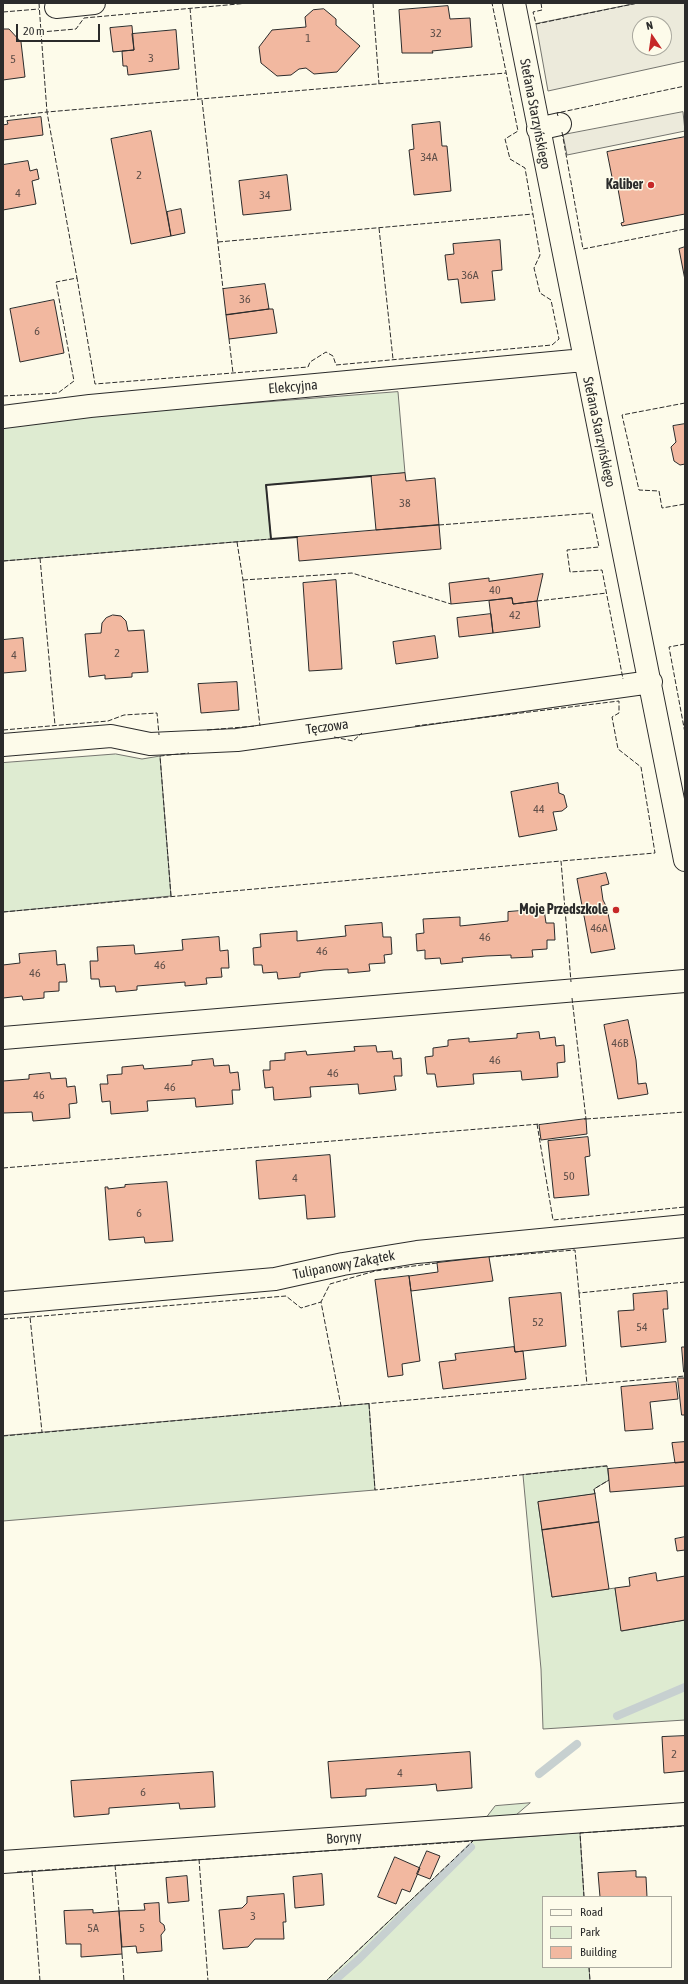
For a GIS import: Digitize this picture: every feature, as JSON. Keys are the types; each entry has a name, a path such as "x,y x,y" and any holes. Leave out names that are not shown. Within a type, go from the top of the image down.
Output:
{"street":[{"path":"56,7 94,3"},
{"name":"Stefana Starzyńskiego","path":"514,3 584,360 651,682 685,860"},
{"path":"538,129 560,124"},
{"name":"Elekcyjna","path":"3,417 90,406 584,360"},
{"name":"Tęczowa","path":"3,745 110,736 150,744 237,740 651,682"},
{"path":"3,1038 685,981"},
{"name":"Tulipanowy Zakątek","path":"3,1303 275,1279 343,1264 417,1252 685,1226"},
{"name":"Boryny","path":"3,1862 685,1814"}],"green space":[{"path":"398,392 405,473 266,485 271,539 3,561 3,426 123,413"},
{"path":"116,754 142,759 160,756 171,896 3,912 3,763"},
{"path":"369,1404 375,1490 3,1521 3,1436"},
{"path":"607,1466 609,1480 594,1489 595,1494 538,1502 552,1597 615,1588 622,1631 685,1620 685,1720 543,1729 541,1669 523,1475"},
{"path":"530,1803 509,1821 482,1823 495,1806"},
{"path":"580,1833 584,1896 542,1896 542,1968 589,1968 590,1981 326,1981 473,1841"}],"shaded area":[{"path":"638,3 685,3 685,61 548,91 536,24"},
{"path":"683,112 685,131 567,155 563,135"}],"building":[{"path":"448,6 450,19 470,18 472,47 432,51 433,53 402,53 399,10"},
{"path":"324,9 336,19 336,25 360,46 337,72 314,74 306,68 299,69 291,75 277,76 261,63 259,47 272,30 306,27 305,17 313,10"},
{"path":"132,26 134,50 113,52 110,28"},
{"path":"3,29 9,29 21,42 25,77 3,80"},
{"path":"176,30 179,69 128,75 127,66 123,66 122,51 134,50 132,34"},
{"path":"41,117 43,135 3,140 3,125 8,124 7,121"},
{"path":"440,122 442,146 447,146 451,191 414,195 409,150 414,149 412,125"},
{"path":"151,131 171,236 131,244 111,139"},
{"name":"Kaliber","path":"685,137 685,214 622,226 621,223 624,222 618,189 616,181 613,182 607,152"},
{"path":"28,161 30,171 37,169 39,179 32,181 36,204 3,210 3,165"},
{"path":"287,175 291,210 243,215 239,181"},
{"path":"181,209 185,233 171,236 167,212"},
{"path":"500,240 502,270 492,271 495,300 461,303 458,279 448,280 445,255 454,254 453,244"},
{"path":"685,247 685,280 679,249"},
{"path":"265,284 269,309 226,315 223,289"},
{"path":"54,300 64,353 20,362 10,309"},
{"path":"273,309 277,333 229,339 226,315"},
{"path":"685,424 685,464 680,465 674,461 671,447 676,442 673,426"},
{"path":"405,473 406,481 435,478 439,525 376,530 371,476"},
{"path":"439,525 441,549 299,561 297,537"},
{"path":"543,574 537,601 513,604 512,598 451,604 449,583 489,578 489,581"},
{"path":"336,580 342,669 309,671 303,583"},
{"path":"512,598 513,604 537,601 540,627 493,633 489,601"},
{"path":"491,614 493,633 459,637 457,618"},
{"path":"113,615 121,616 126,621 128,631 144,630 148,672 132,673 132,677 105,679 105,675 89,677 85,634 101,633 102,623 106,618"},
{"path":"435,636 438,658 396,664 393,642"},
{"path":"23,638 26,671 3,673 3,640"},
{"path":"237,682 239,710 201,713 198,684"},
{"path":"558,783 559,793 564,795 567,807 562,811 553,812 557,830 519,837 511,792"},
{"path":"606,873 609,884 601,886 615,949 591,953 577,879"},
{"path":"544,909 546,923 554,923 555,940 547,940 547,949 532,950 533,957 511,958 511,955 486,956 462,958 463,962 441,964 440,958 425,959 425,950 417,951 416,934 424,933 423,919 460,917 460,926 508,921 508,912"},
{"path":"382,923 383,937 391,937 392,954 384,955 385,963 369,964 370,971 348,973 348,969 324,970 300,973 300,977 278,979 277,972 263,973 262,965 254,965 253,948 261,947 260,934 297,931 297,941 346,936 345,926"},
{"path":"219,937 220,951 228,950 229,968 221,968 222,977 206,978 207,984 185,986 185,982 137,986 137,990 116,992 115,986 100,987 99,979 91,979 90,961 98,961 97,947 134,945 135,954 183,950 182,940"},
{"path":"56,951 57,965 65,964 67,982 59,982 59,991 44,992 44,998 23,1000 22,996 3,998 3,965 20,963 19,954"},
{"path":"628,1020 636,1060 638,1084 646,1083 648,1094 618,1099 604,1025"},
{"path":"539,1032 540,1039 555,1037 556,1046 564,1045 565,1062 557,1063 558,1077 522,1080 521,1071 473,1074 474,1084 437,1087 435,1074 427,1074 425,1057 433,1056 433,1048 448,1046 448,1040 469,1038 469,1042 517,1038 517,1034"},
{"path":"376,1046 377,1052 392,1051 393,1059 401,1058 402,1076 394,1076 396,1090 359,1094 358,1084 310,1087 311,1097 274,1100 273,1087 265,1088 263,1070 270,1070 270,1061 285,1060 285,1053 306,1051 307,1055 355,1051 354,1047"},
{"path":"213,1059 214,1066 229,1065 230,1073 238,1072 240,1090 232,1090 233,1104 196,1107 195,1098 147,1101 148,1111 111,1114 110,1101 102,1102 100,1084 108,1084 107,1075 122,1074 122,1067 143,1065 144,1069 192,1065 192,1061"},
{"path":"50,1073 51,1079 66,1078 67,1087 75,1086 77,1103 69,1104 70,1118 33,1121 32,1112 3,1113 3,1081 29,1079 29,1075"},
{"path":"586,1119 587,1134 541,1140 539,1125"},
{"path":"588,1137 590,1156 585,1157 589,1195 554,1198 548,1141"},
{"path":"330,1155 335,1217 307,1219 305,1195 259,1199 256,1161"},
{"path":"167,1182 173,1241 145,1243 144,1237 109,1240 105,1187 108,1187 108,1189 125,1187 125,1185"},
{"path":"489,1257 493,1281 411,1291 409,1276 438,1272 437,1263"},
{"path":"409,1276 420,1361 402,1364 403,1375 388,1377 375,1280"},
{"path":"667,1291 668,1309 663,1309 666,1342 621,1347 618,1311 634,1310 633,1294"},
{"path":"561,1293 566,1346 515,1352 509,1298"},
{"path":"514,1347 515,1352 523,1351 526,1379 443,1389 439,1362 456,1360 455,1354"},
{"path":"682,1347 685,1347 685,1372 684,1372"},
{"path":"678,1378 685,1378 685,1415 682,1415"},
{"path":"676,1382 678,1399 650,1402 653,1429 625,1431 621,1387"},
{"path":"685,1442 685,1462 675,1463 672,1443"},
{"path":"685,1462 685,1486 610,1492 608,1469"},
{"path":"595,1494 599,1522 542,1530 538,1502"},
{"path":"599,1522 609,1589 552,1597 542,1530"},
{"path":"685,1537 685,1550 677,1551 675,1539"},
{"path":"656,1573 657,1581 685,1576 685,1620 621,1631 615,1588 630,1586 629,1578"},
{"path":"685,1736 685,1771 664,1773 662,1737"},
{"path":"470,1752 472,1788 437,1791 436,1784 366,1789 366,1796 331,1798 328,1762"},
{"path":"213,1772 215,1807 180,1809 179,1803 109,1808 109,1814 74,1817 71,1781"},
{"path":"427,1851 440,1856 430,1879 417,1874"},
{"path":"395,1857 420,1868 410,1892 402,1889 396,1904 378,1897"},
{"path":"636,1871 636,1877 646,1877 647,1896 600,1896 598,1873"},
{"path":"322,1874 324,1905 295,1908 293,1877"},
{"path":"187,1876 189,1901 168,1903 166,1878"},
{"path":"284,1894 286,1922 283,1922 284,1939 255,1939 248,1947 223,1949 219,1910 242,1908 247,1903 247,1897"},
{"path":"159,1903 160,1922 164,1925 165,1930 161,1935 162,1951 137,1953 136,1946 122,1947 119,1911 145,1910 144,1904"},
{"path":"93,1910 93,1913 119,1911 122,1954 81,1957 81,1944 66,1944 64,1911"}],"waterway":[{"path":"617,1716 685,1687"},
{"path":"539,1774 577,1744"},
{"path":"334,1981 359,1959 471,1847"}],"fence":[{"path":"39,3 41,32 76,29 84,18 249,3"},
{"path":"373,3 379,84"},
{"path":"3,396 58,393 74,381 56,282 77,278 95,384 308,367 310,362 326,352 333,356 336,365 552,345 559,339 551,300 540,293 534,268 540,255 525,168 510,159 505,139 518,131 492,3"},
{"path":"541,3 542,10 533,12 536,24 638,3"},
{"path":"190,8 198,100"},
{"path":"3,12 39,9"},
{"path":"41,32 47,112 506,73"},
{"path":"558,116 557,113 685,86"},
{"path":"202,100 223,289"},
{"path":"3,117 47,112 77,278"},
{"path":"562,132 583,249 685,229"},
{"path":"218,242 533,214"},
{"path":"379,228 393,359"},
{"path":"229,339 233,373"},
{"path":"685,403 622,415 639,490 659,491 662,508 685,504"},
{"path":"439,525 592,513 599,547 567,550 570,572 602,570 623,679"},
{"path":"3,561 271,539"},
{"path":"237,542 243,580 260,726"},
{"path":"40,558 55,725"},
{"path":"243,580 352,573 451,604"},
{"path":"537,601 607,593"},
{"path":"685,644 669,647 685,733"},
{"path":"415,726 619,701 619,713 612,717 618,749 641,767 655,853 561,861"},
{"path":"3,730 108,721 124,715 157,713 159,735"},
{"path":"207,730 256,726"},
{"path":"334,737 353,741 362,733"},
{"path":"171,896 160,756 189,753"},
{"path":"3,912 561,861 571,982"},
{"path":"572,998 586,1119 584,1119"},
{"path":"586,1119 685,1112"},
{"path":"537,1124 553,1220 685,1207"},
{"path":"3,1168 540,1124"},
{"path":"489,1257 575,1250 579,1293 685,1282"},
{"path":"437,1263 375,1271 330,1284 321,1302 341,1406 685,1376"},
{"path":"579,1293 587,1385"},
{"path":"30,1317 286,1296 301,1308 321,1302"},
{"path":"3,1319 30,1317 42,1432"},
{"path":"369,1404 375,1490 607,1466 608,1469"},
{"path":"3,1436 341,1406"},
{"path":"595,1494 594,1489 609,1480"},
{"path":"584,1896 580,1833 685,1826"},
{"path":"17,1872 473,1841 326,1981"},
{"path":"199,1859 208,1981"},
{"path":"115,1865 119,1911"},
{"path":"32,1871 40,1981"},
{"path":"122,1954 124,1981"},
{"path":"589,1968 590,1981"}],"wall":[{"path":"297,537 271,539 266,485 371,476"}],"place":[{"name":"Kaliber","path":"651,185"},
{"name":"Moje Przedszkole","path":"616,910"}]}
